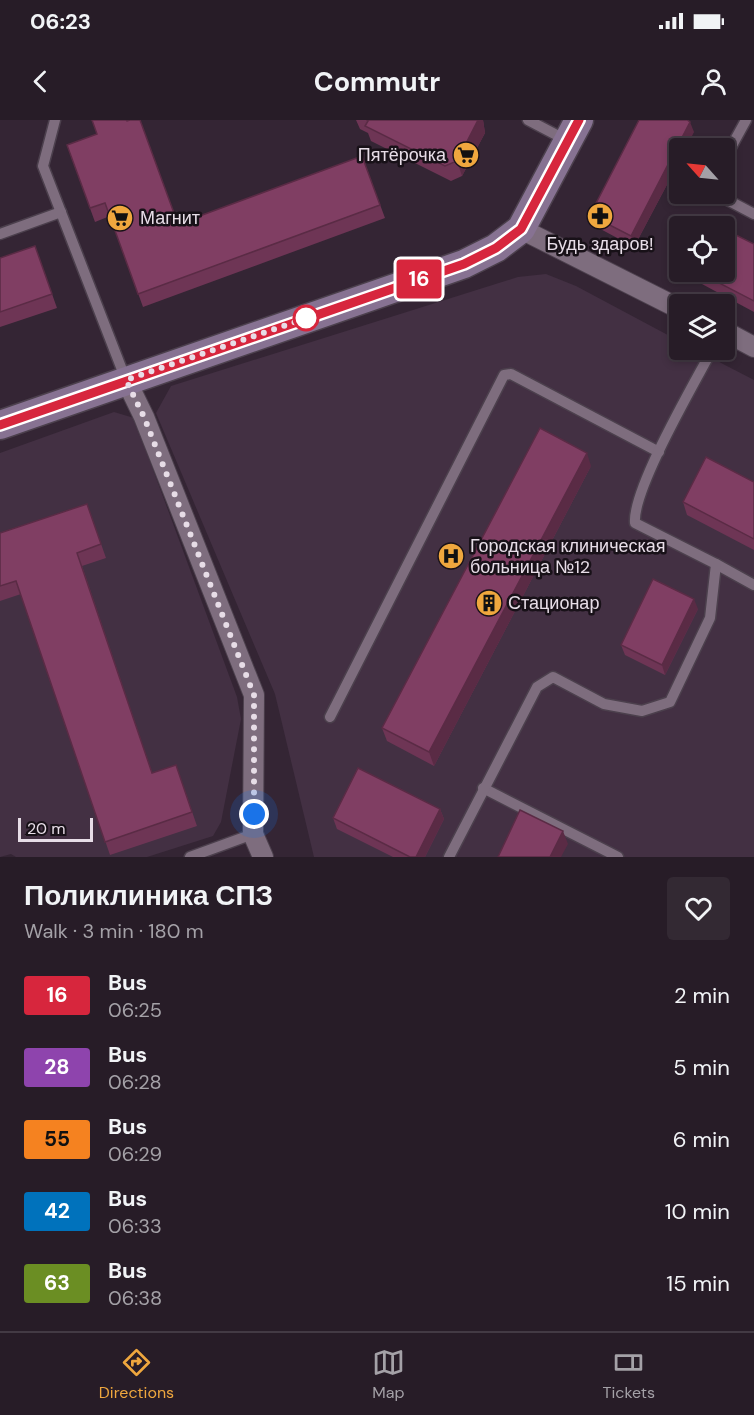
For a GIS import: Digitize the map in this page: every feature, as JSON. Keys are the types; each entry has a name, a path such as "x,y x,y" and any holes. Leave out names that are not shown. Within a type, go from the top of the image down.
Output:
{"main road":[{"path":"0,425 464,264 496,248 521,229 573,130"}],"street":[{"path":"521,229 669,303"},
{"path":"735,337 754,347"},
{"path":"126,380 144,417 254,695 253,834 263,857"}],"lane":[{"path":"54,120 43,166 126,380"},
{"path":"528,120 573,130"},
{"path":"735,140 746,120"},
{"path":"735,204 754,214"},
{"path":"0,234 61,212"},
{"path":"707,360 659,452 634,511 635,523 754,585"},
{"path":"330,717 504,375 511,374 659,452"},
{"path":"449,857 537,687 554,677 604,704 642,711 670,702 710,618 716,564"},
{"path":"483,788 618,857"},
{"path":"190,857 253,834"}],"shaded area":[{"name":"Городская клиническая больница №12","path":"546,274 576,286 669,336 669,360 715,360 754,380 754,857 314,857 275,694 156,413 171,386 518,277"},
{"path":"114,412 134,418 237,697 241,719 221,822 213,836 147,857 16,857 11,854 0,857 0,453"}],"building":[{"path":"92,120 140,120 178,224 362,156 380,205 138,294 105,203 90,208 67,145 97,134"},
{"path":"367,120 478,120 457,161 445,166 365,126"},
{"path":"639,120 687,120 690,122 682,138 669,138 669,163 631,236 590,215"},
{"path":"735,234 754,244 754,301 717,282 735,282"},
{"path":"35,246 52,294 0,312 0,258"},
{"name":"Стационар","path":"540,428 587,453 429,752 382,728"},
{"path":"706,457 754,482 754,539 683,502"},
{"path":"87,504 101,544 77,553 152,773 176,765 192,812 105,842 16,581 0,586 0,533"},
{"path":"653,579 694,599 662,665 621,645"},
{"path":"358,768 440,809 416,857 410,857 333,818"},
{"path":"520,810 563,831 550,857 498,857"}],"bus line":[{"name":"16","path":"0,425 464,264 496,248 521,229 579,120"}],"place":[{"name":"Пятёрочка","path":"466,155"},
{"name":"Будь здаров!","path":"600,216"},
{"name":"Магнит","path":"120,218"},
{"name":"Городская клиническая больница №12","path":"451,556"},
{"name":"Стационар","path":"489,603"}],"route":[{"path":"254,814 254,695 144,417 126,380 310,317 306,318"}]}
